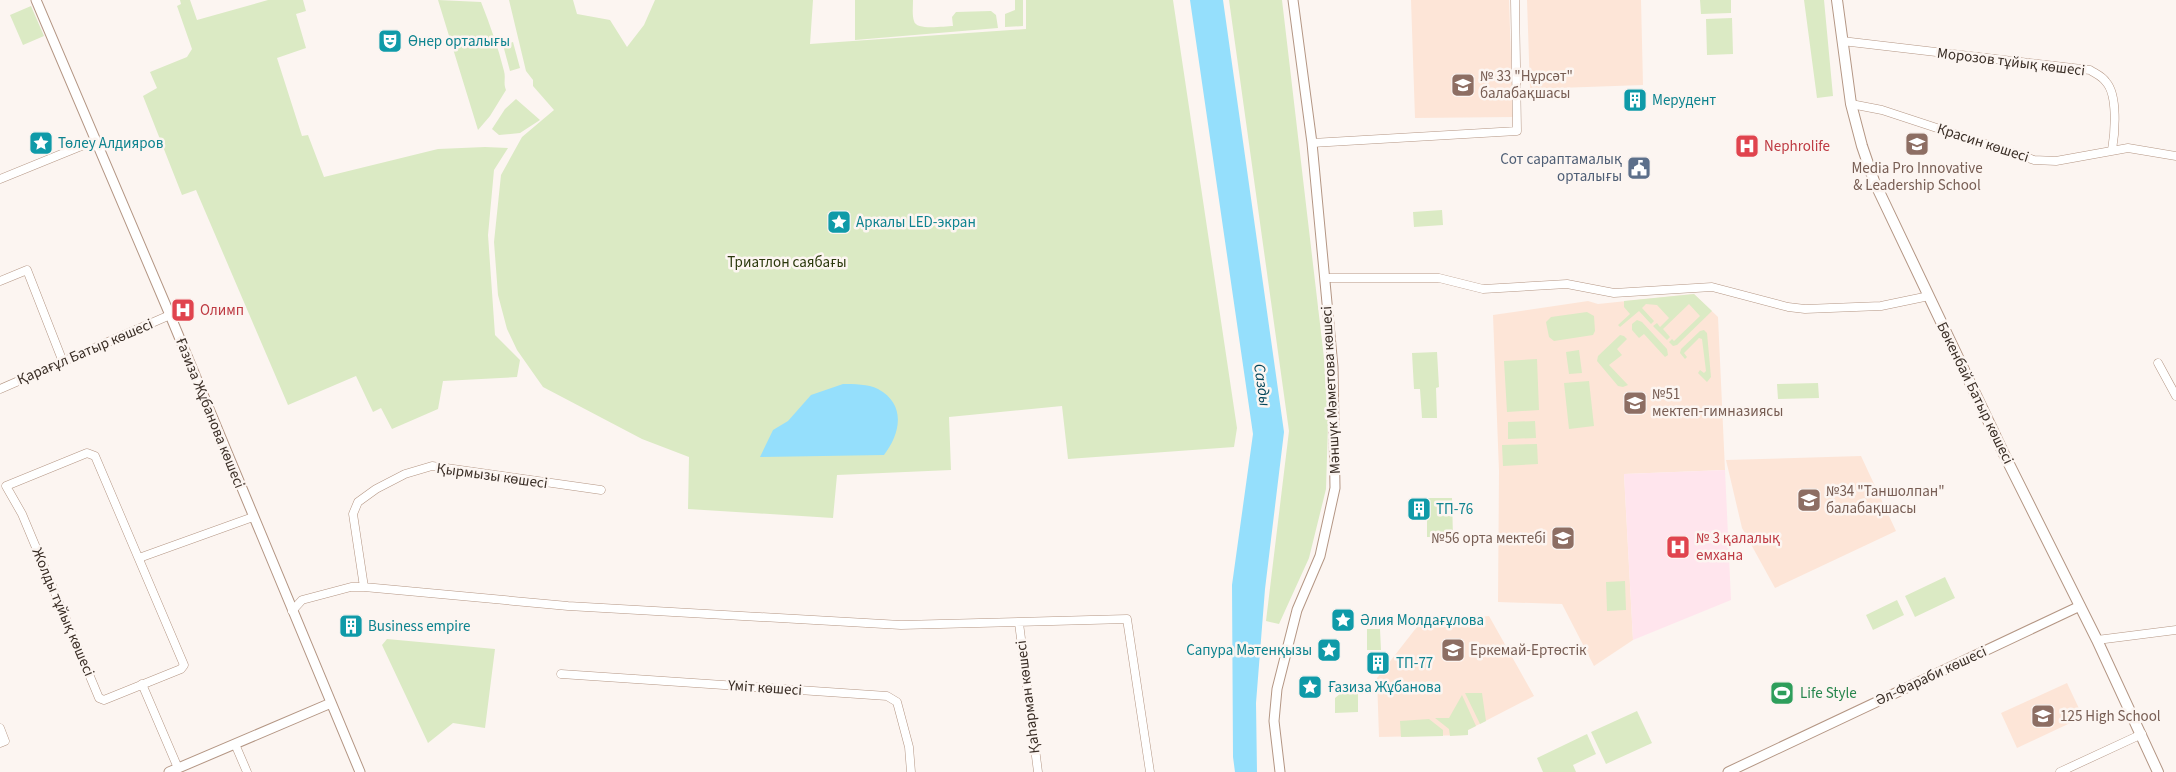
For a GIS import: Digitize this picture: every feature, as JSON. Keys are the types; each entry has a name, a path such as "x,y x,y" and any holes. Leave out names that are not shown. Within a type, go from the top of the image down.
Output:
{"main road":[{"name":"Бөкенбай Батыр көшесі","path":"1837,0 1851,104 1874,181 2097,640 2158,772"}],"street":[{"name":"Ғазиза Жұбанова көшесі","path":"36,0 360,772"},
{"name":"Мәншүк Мәметова көшесі","path":"1280,772 1274,721 1277,689 1297,610 1320,556 1335,488 1333,367 1312,143 1293,0"},
{"path":"1312,143 1517,131 1515,0"},
{"name":"Морозов тұйық көшесі","path":"1842,41 2090,70 2108,83 2113,95 2114,136 2112,150"},
{"name":"Красин көшесі","path":"1851,104 1882,110 2034,160 2056,161 2128,148 2176,156"},
{"path":"0,179 96,140"},
{"path":"0,282 26,270 63,362"},
{"path":"1325,278 1439,278 1483,289 1567,284 1614,292 1712,287 1725,288 1788,307 1805,309 1881,306 1929,296"},
{"name":"Қарағұл Батыр көшесі","path":"0,389 170,316"},
{"path":"2158,363 2176,396"},
{"name":"Жолды тұйық көшесі","path":"87,453 95,456 184,665 181,669 104,700 99,698 22,514 3,485 87,453"},
{"name":"Қырмызы көшесі","path":"364,587 352,514 358,502 376,489 405,474 432,466 601,490"},
{"path":"138,558 253,517"},
{"path":"292,611 302,600 351,587 364,587 568,606 901,625 1126,619 1150,772"},
{"name":"Әл-Фараби көшесі","path":"1728,772 2080,606"},
{"name":"Қаһарман көшесі","path":"1019,623 1038,772"},
{"path":"2097,640 2176,630"},
{"name":"Үміт көшесі","path":"561,674 887,696 897,702 909,747 911,772"},
{"path":"142,684 173,770 331,704"},
{"path":"0,728 5,741 0,743"},
{"path":"2060,772 2142,734"},
{"path":"235,744 247,772"}],"shaded area":[{"name":"№ 33 \"Нұрсәт\" балабақшасы","path":"1411,0 1509,0 1513,117 1415,118"},
{"path":"1527,0 1641,0 1643,85 1530,89"},
{"path":"1694,294 1718,317 1725,470 1624,474 1633,640 1594,666 1562,604 1498,602 1499,471 1493,315 1588,301 1598,304"},
{"name":"№34 \"Таншолпан\" балабақшасы","path":"1861,456 1896,531 1775,588 1742,528 1726,460"},
{"name":"№ 3 қалалық емхана","path":"1725,470 1731,600 1633,640 1624,474"},
{"name":"Еркемай-Ертөстік","path":"1489,616 1534,696 1468,730 1468,735 1379,737 1377,678 1420,623"},
{"name":"125 High School","path":"2067,683 2083,717 2017,748 2001,713"}],"green space":[{"path":"180,0 190,0 197,20 268,0 303,0 306,11 296,14 306,48 277,58 302,136 308,135 324,177 438,149 508,148 494,170 488,235 495,335 520,360 517,377 443,381 438,409 392,429 381,408 373,412 356,376 288,405 196,190 182,195 143,96 157,88 150,72 187,57 192,49 177,6 181,4"},
{"path":"438,0 481,2 499,53 505,74 506,90 490,116 478,130"},
{"name":"Триатлон саябағы","path":"509,0 573,0 577,14 610,20 627,47 644,25 655,0 813,0 810,44 1026,29 1026,0 1173,0 1237,428 1234,447 1068,459 1062,406 949,417 951,470 837,475 833,518 688,509 689,457 642,439 543,387 517,350 507,329 498,295 494,242 501,175 522,137 554,110 533,86 533,80 526,71"},
{"path":"855,0 913,0 914,21 916,24 925,27 953,26 952,17 956,12 991,11 996,15 998,28 855,40"},
{"path":"1015,0 1023,0 1023,26 1005,27 1005,14 1015,10"},
{"path":"1229,0 1282,0 1324,358 1328,424 1326,489 1309,558 1279,624 1266,621 1289,431"},
{"path":"1700,0 1731,0 1731,13 1701,14"},
{"path":"1804,0 1824,0 1833,96 1817,98"},
{"path":"31,6 44,36 23,45 10,15"},
{"path":"1732,18 1733,54 1707,55 1706,19"},
{"path":"513,42 520,68 510,71 503,45"},
{"path":"516,99 540,120 520,133 499,135 492,129 505,109"},
{"path":"1442,210 1443,225 1414,227 1413,212"},
{"path":"1694,294 1712,311 1677,345 1673,346 1669,342 1672,339 1674,341 1700,316 1689,304 1663,329 1670,337 1667,340 1653,326 1657,323 1660,327 1669,318 1657,305 1646,304 1642,308 1654,321 1651,324 1639,311 1620,327 1618,325 1630,314 1624,307 1624,301"},
{"path":"1587,312 1594,316 1595,331 1593,335 1554,341 1549,337 1546,322 1551,317"},
{"path":"1637,320 1642,322 1667,349 1668,355 1665,357 1644,334 1639,338 1632,330 1632,324"},
{"path":"1704,330 1707,333 1711,377 1707,382 1698,373 1700,370 1704,373 1706,371 1702,339 1699,338 1684,353 1687,357 1685,359 1680,353 1681,349 1700,331"},
{"path":"1620,335 1627,339 1617,349 1622,355 1609,365 1628,385 1623,387 1618,386 1597,361 1598,356"},
{"path":"1579,350 1582,373 1569,374 1566,352"},
{"path":"1437,352 1439,387 1436,388 1437,418 1422,418 1420,389 1414,389 1412,353"},
{"path":"1537,359 1539,410 1507,412 1504,361"},
{"path":"1589,381 1594,426 1569,429 1564,383"},
{"path":"1818,383 1819,398 1778,399 1777,384"},
{"path":"1535,421 1536,438 1508,439 1508,422"},
{"path":"1537,444 1538,464 1503,466 1502,445"},
{"path":"1427,498 1452,498 1453,537 1427,537"},
{"path":"1945,577 1955,598 1915,617 1905,596"},
{"path":"1625,581 1626,610 1607,611 1606,582"},
{"path":"1897,600 1904,615 1873,630 1866,615"},
{"path":"1367,629 1380,629 1381,650 1367,650"},
{"path":"387,639 495,649 485,728 453,723 428,743 382,645"},
{"path":"1351,685 1358,686 1358,712 1335,713 1335,698"},
{"path":"1465,693 1482,693 1486,721 1480,724"},
{"path":"1462,695 1476,726 1468,730 1468,735 1450,736 1449,729 1435,718 1449,718"},
{"path":"1637,711 1652,743 1606,764 1591,732"},
{"path":"1429,719 1443,730 1443,736 1401,737 1400,721"},
{"path":"1587,734 1596,754 1573,765 1576,772 1543,772 1537,758"}],"water":[{"name":"Сазды","path":"1190,0 1223,0 1284,432 1265,589 1256,703 1257,772 1235,772 1233,757 1232,585 1253,434"},
{"path":"843,384 874,387 887,395 893,403 897,411 897,428 894,438 884,455 760,457 773,430 788,421 811,395"}],"place":[{"name":"Өнер орталығы","path":"390,41"},
{"name":"№ 33 \"Нұрсәт\" балабақшасы","path":"1463,85"},
{"name":"Мерудент","path":"1635,100"},
{"name":"Төлеу Алдияров","path":"41,143"},
{"name":"Media Pro Innovative & Leadership School","path":"1917,144"},
{"name":"Nephrolife","path":"1747,146"},
{"name":"Сот сараптамалық орталығы","path":"1639,168"},
{"name":"Аркалы LED-экран","path":"839,222"},
{"name":"Олимп","path":"183,310"},
{"name":"№51 мектеп-гимназиясы","path":"1635,403"},
{"name":"№34 \"Таншолпан\" балабақшасы","path":"1809,500"},
{"name":"ТП-76","path":"1419,509"},
{"name":"№56 орта мектебі","path":"1563,538"},
{"name":"№ 3 қалалық емхана","path":"1678,547"},
{"name":"Әлия Молдағұлова","path":"1343,620"},
{"name":"Business empire","path":"351,626"},
{"name":"Сапура Мәтенқызы","path":"1329,650"},
{"name":"Еркемай-Ертөстік","path":"1453,650"},
{"name":"ТП-77","path":"1378,663"},
{"name":"Ғазиза Жұбанова","path":"1310,687"},
{"name":"Life Style","path":"1782,693"},
{"name":"125 High School","path":"2043,716"}]}
